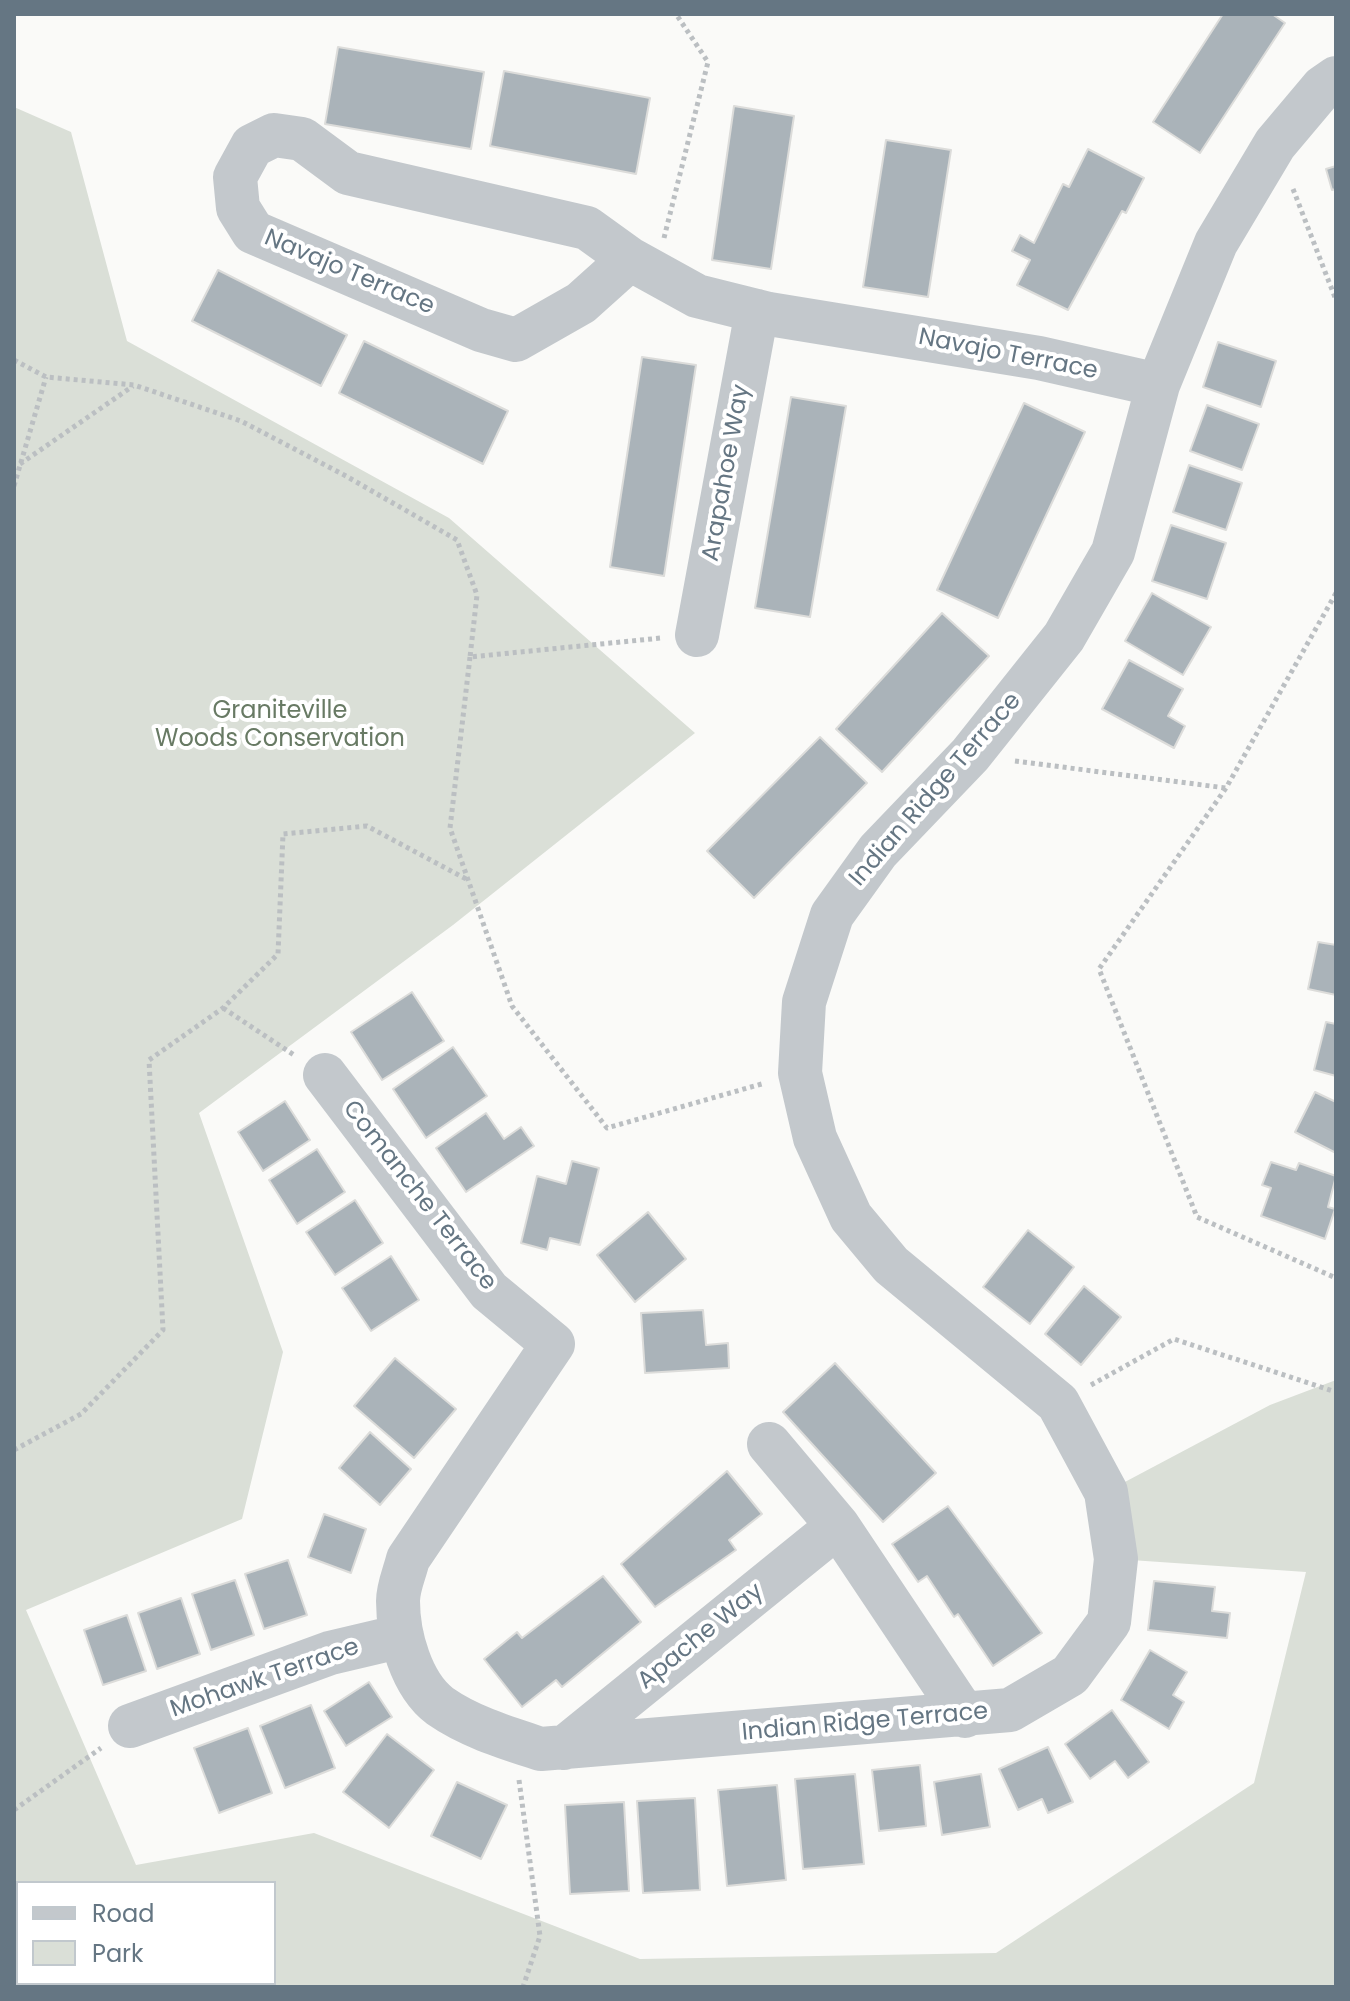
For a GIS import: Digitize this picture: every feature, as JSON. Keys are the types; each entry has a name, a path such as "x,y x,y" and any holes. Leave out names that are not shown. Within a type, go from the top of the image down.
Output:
{"street":[{"name":"Indian Ridge Terrace","path":"553,1344 408,1559 398,1598 402,1636 415,1675 438,1705 486,1730 541,1749 1010,1710 1070,1675 1109,1622 1116,1559 1106,1492 1058,1403 891,1265 851,1217 815,1138 800,1073 804,1002 832,915 878,851 970,755 1064,637 1113,552 1158,385 1216,243 1275,144 1323,87 1336,78"},
{"name":"Navajo Terrace","path":"642,266 516,340 481,330 253,232 238,208 235,177 252,146 274,135 302,139 348,173 587,228 642,266 697,296 757,311 1039,358 1158,385"},
{"name":"Arapahoe Way","path":"697,635 757,311"},
{"name":"Comanche Terrace","path":"325,1075 489,1291 553,1344"},
{"path":"769,1444 838,1526 965,1716"},
{"name":"Apache Way","path":"564,1748 838,1526"},
{"name":"Mohawk Terrace","path":"130,1726 330,1653 402,1636"}],"path":[{"path":"642,266 708,62 676,14"},
{"path":"1275,144 1336,300"},
{"path":"14,360 46,377 134,385 241,421 346,476 457,540 477,595 450,828 512,1006 607,1128 800,1073"},
{"path":"14,486 46,377"},
{"path":"20,464 134,385"},
{"path":"1336,593 1226,788 1099,969 1197,1217 1336,1278"},
{"path":"470,657 697,635"},
{"path":"970,755 1226,788"},
{"path":"14,1450 81,1414 163,1330 149,1060 223,1008 278,954 283,834 367,826 468,880"},
{"path":"223,1008 325,1075"},
{"path":"1058,1403 1174,1339 1336,1392"},
{"path":"14,1810 130,1726"},
{"path":"513,1740 540,1936 523,1987"}],"green space":[{"name":"Graniteville Woods Conservation","path":"14,107 71,132 127,341 449,518 695,733 453,925 199,1113 283,1352 242,1519 26,1610 136,1865 314,1833 640,1959 996,1953 1254,1783 1306,1572 1116,1559 1106,1492 1270,1405 1336,1380 1336,1987 14,1987"}],"building":[{"path":"1223,14 1272,14 1285,23 1200,153 1153,122"},
{"path":"338,47 484,72 471,149 325,124"},
{"path":"504,71 650,98 636,174 490,146"},
{"path":"734,106 794,116 771,269 712,260"},
{"path":"886,140 951,150 928,297 863,287"},
{"path":"1088,149 1144,178 1126,213 1122,211 1068,310 1017,285 1030,260 1012,251 1020,235 1034,243 1063,184 1069,187"},
{"path":"1336,166 1336,189 1332,190 1326,169"},
{"path":"218,270 347,335 321,386 192,321"},
{"path":"364,341 508,411 483,464 339,393"},
{"path":"1218,342 1276,361 1261,407 1203,387"},
{"path":"642,357 696,365 664,576 610,567"},
{"path":"791,397 846,406 810,617 755,608"},
{"path":"1024,403 1085,432 998,618 937,590"},
{"path":"1207,405 1259,424 1242,470 1190,451"},
{"path":"1189,465 1242,483 1226,530 1173,512"},
{"path":"1171,525 1226,543 1207,599 1152,581"},
{"path":"1152,593 1211,627 1183,675 1125,641"},
{"path":"942,613 989,656 882,772 836,729"},
{"path":"1129,660 1183,689 1168,716 1185,726 1174,748 1102,709"},
{"path":"820,737 867,783 754,898 707,851"},
{"path":"1318,942 1336,945 1336,995 1308,989"},
{"path":"412,992 444,1041 382,1080 351,1032"},
{"path":"1326,1022 1336,1024 1336,1076 1314,1070"},
{"path":"453,1047 487,1096 426,1138 393,1089"},
{"path":"1315,1092 1336,1102 1336,1153 1295,1132"},
{"path":"285,1101 310,1140 263,1171 238,1132"},
{"path":"486,1113 504,1139 521,1127 534,1146 466,1192 436,1148"},
{"path":"317,1149 345,1192 297,1224 269,1180"},
{"path":"572,1161 599,1168 580,1245 550,1238 547,1250 521,1243 537,1176 566,1184"},
{"path":"1271,1162 1296,1170 1299,1163 1336,1176 1328,1207 1335,1209 1325,1239 1261,1216 1271,1188 1262,1185"},
{"path":"355,1200 383,1243 335,1275 306,1232"},
{"path":"648,1212 686,1259 635,1302 597,1255"},
{"path":"1028,1230 1074,1267 1030,1324 983,1287"},
{"path":"391,1256 419,1300 371,1331 342,1288"},
{"path":"1084,1286 1121,1317 1081,1365 1045,1334"},
{"path":"703,1310 706,1345 728,1343 729,1368 645,1373 641,1313"},
{"path":"395,1358 456,1409 414,1458 354,1406"},
{"path":"835,1363 936,1473 883,1522 783,1412"},
{"path":"370,1432 411,1469 380,1505 339,1468"},
{"path":"727,1471 762,1514 729,1540 736,1550 655,1607 621,1564"},
{"path":"948,1506 1042,1633 993,1666 958,1614 954,1617 927,1576 918,1582 892,1544"},
{"path":"324,1514 366,1529 351,1573 308,1557"},
{"path":"288,1560 307,1615 264,1629 245,1574"},
{"path":"603,1576 641,1622 562,1687 556,1680 522,1707 484,1659 517,1632 522,1638"},
{"path":"235,1580 254,1635 211,1650 192,1594"},
{"path":"1154,1581 1215,1587 1212,1611 1230,1613 1227,1638 1148,1630"},
{"path":"181,1598 200,1654 157,1669 138,1613"},
{"path":"127,1615 146,1671 103,1685 84,1630"},
{"path":"1150,1650 1187,1672 1173,1695 1184,1702 1169,1729 1121,1700"},
{"path":"369,1682 392,1717 346,1746 324,1711"},
{"path":"311,1705 335,1768 285,1788 260,1726"},
{"path":"1112,1710 1149,1762 1128,1778 1115,1761 1090,1779 1065,1744"},
{"path":"248,1728 272,1793 219,1813 194,1748"},
{"path":"387,1734 434,1770 389,1828 343,1792"},
{"path":"1048,1747 1073,1802 1048,1813 1042,1799 1018,1810 999,1769"},
{"path":"920,1765 926,1826 879,1831 872,1770"},
{"path":"855,1774 864,1864 803,1869 795,1779"},
{"path":"981,1774 990,1827 942,1835 934,1782"},
{"path":"457,1782 507,1805 481,1859 431,1836"},
{"path":"777,1785 786,1880 727,1886 718,1790"},
{"path":"695,1798 700,1890 643,1893 637,1801"},
{"path":"624,1802 629,1891 570,1894 565,1805"}]}
